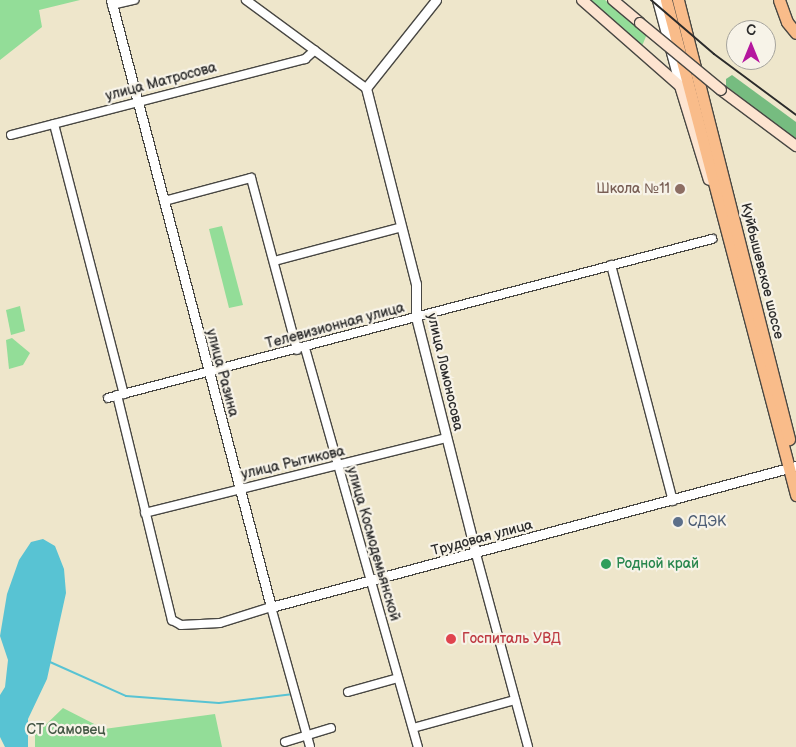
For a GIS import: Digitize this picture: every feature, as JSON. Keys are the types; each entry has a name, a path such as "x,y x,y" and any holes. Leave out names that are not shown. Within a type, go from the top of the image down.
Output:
{"main road":[{"path":"582,0 680,86"},
{"path":"613,0 721,90 796,146"},
{"path":"666,0 707,141"},
{"path":"678,0 707,141"},
{"path":"779,0 787,22 796,33"},
{"path":"786,0 796,22"},
{"name":"Куйбышевское шоссе","path":"680,86 724,227 794,467"},
{"name":"Куйбышевское шоссе","path":"707,141 724,227"},
{"name":"Куйбышевское шоссе","path":"707,141 794,467 796,495"}],"street":[{"path":"111,3 134,0"},
{"path":"246,0 366,88 436,0"},
{"name":"Куйбышевское шоссе","path":"657,0 680,86"},
{"name":"улица Разина","path":"111,3 139,102 239,489 310,747"},
{"name":"улица Матросова","path":"11,136 305,59 315,50"},
{"name":"улица Ломоносова","path":"366,88 416,284 416,317 476,554 528,747"},
{"path":"54,124 120,394 145,513"},
{"name":"улица Космодемьянской","path":"164,201 251,178 274,261 338,466 418,747"},
{"path":"274,261 402,227"},
{"name":"Телевизионная улица","path":"108,398 301,349 712,239"},
{"path":"612,265 673,501"},
{"name":"улица Рытикова","path":"145,513 446,438"},
{"name":"Трудовая улица","path":"145,513 172,620 180,625 220,623 271,607 476,554 794,467"},
{"path":"348,692 398,678"},
{"path":"413,728 515,700"},
{"path":"285,742 331,728"}],"green space":[{"path":"0,0 80,0 39,10 42,27 0,60"},
{"path":"588,0 605,0 647,34 642,46"},
{"path":"732,75 796,122 796,140 726,86 726,79"},
{"path":"222,226 243,305 229,308 209,229"},
{"path":"20,306 25,331 11,335 6,310"},
{"path":"12,338 30,353 23,365 9,369 6,340"},
{"name":"СТ Самовец","path":"63,708 104,729 215,714 222,747 35,747 35,735"}],"water":[{"path":"43,539 55,546 64,569 66,593 47,679 28,719 28,747 5,747 0,737 0,695 5,687 8,660 0,636 7,594 19,560 31,542"}],"waterway":[{"path":"50,662 126,696 219,703 293,694"}],"railway":[{"path":"651,0 714,54 796,115"}],"place":[{"name":"Школа №11","path":"680,189"},
{"name":"СДЭК","path":"678,522"},
{"name":"Родной край","path":"606,564"},
{"name":"Госпиталь УВД","path":"451,639"}]}
